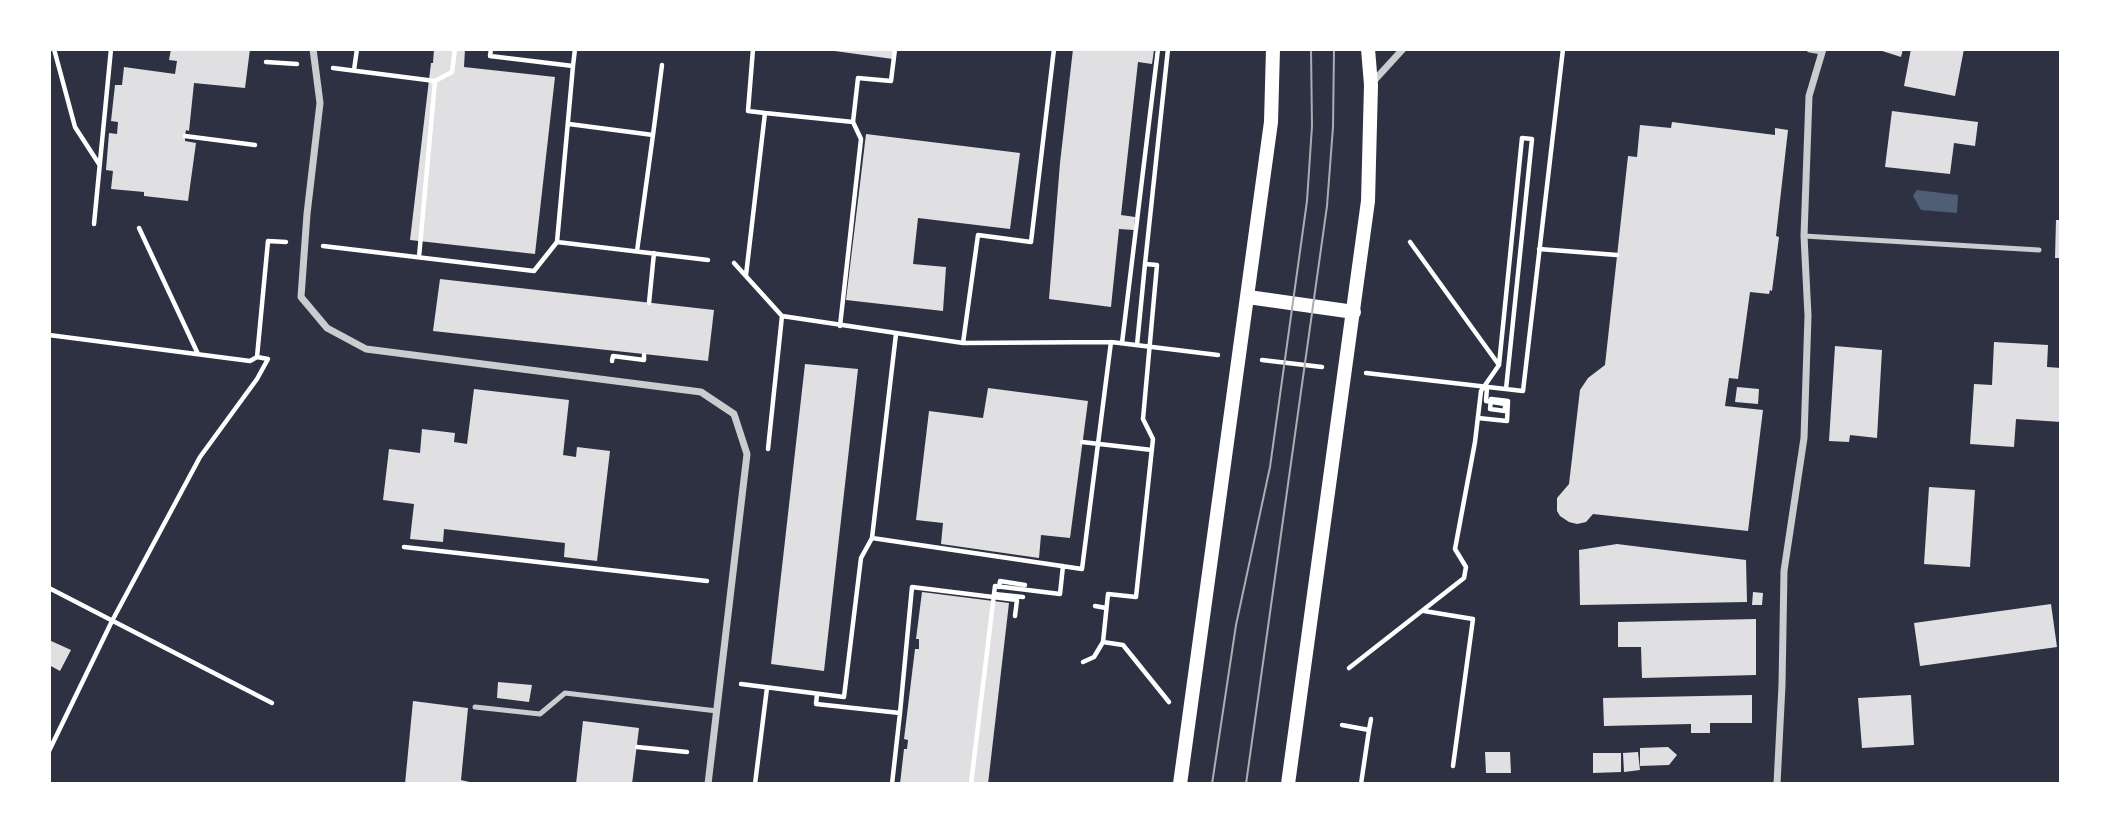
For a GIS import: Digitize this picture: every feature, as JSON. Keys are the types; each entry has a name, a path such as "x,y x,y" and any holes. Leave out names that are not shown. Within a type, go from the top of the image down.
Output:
{"main road":[{"path":"1180,784 1271,122 1273,49"},
{"path":"1288,784 1368,201 1371,85 1368,49"},
{"path":"1248,297 1354,312"}],"street":[{"path":"313,49 320,103 307,214 301,298 327,328 366,349 701,392 734,414 747,454 708,784"},
{"path":"1371,85 1403,49"},
{"path":"1777,784 1784,571 1804,438 1808,316 1804,236 1809,96 1822,50 1810,49"}],"lane":[{"path":"1804,236 2039,250"},
{"path":"475,707 540,714 565,693 717,711"}],"path":[{"path":"54,49 75,127 99,164"},
{"path":"94,224 111,49"},
{"path":"357,49 354,70 435,81 452,72 455,49"},
{"path":"491,49 490,56 573,66"},
{"path":"316,245 534,271 557,242 576,49"},
{"path":"753,49 748,111 853,122"},
{"path":"840,326 861,139 853,122 858,78 891,81 895,49"},
{"path":"963,343 978,235 1031,243 1054,49"},
{"path":"1122,343 1158,49"},
{"path":"734,263 782,316 963,343 1111,342 1137,345 1168,49"},
{"path":"1391,376 1523,391 1563,49"},
{"path":"266,62 294,63"},
{"path":"637,251 662,65"},
{"path":"419,257 435,81"},
{"path":"746,276 765,113"},
{"path":"569,124 653,135"},
{"path":"185,136 256,145"},
{"path":"1349,668 1464,578 1466,567 1455,550 1478,418 1480,391 1499,365 1522,138 1531,139 1506,389"},
{"path":"139,228 198,354"},
{"path":"257,357 268,240 290,242"},
{"path":"557,242 708,260"},
{"path":"1410,243 1499,365"},
{"path":"1539,249 1617,255"},
{"path":"649,303 654,253"},
{"path":"1083,662 1094,657 1103,642 1108,594 1136,597 1153,439 1143,419 1157,265 1145,264"},
{"path":"768,449 782,316"},
{"path":"742,671 740,685 844,697 860,558 872,538 896,334"},
{"path":"49,335 250,361 257,357 268,359 257,379 200,457 112,621 49,751"},
{"path":"872,538 1082,569 1111,342"},
{"path":"612,356 644,360 644,355"},
{"path":"1478,418 1507,421 1508,401 1491,399 1490,409 1505,411 1505,404 1486,401 1487,387"},
{"path":"1082,442 1152,450"},
{"path":"404,548 707,581"},
{"path":"971,784 995,586 1060,594 1063,566"},
{"path":"995,598 1000,581 1024,585"},
{"path":"892,784 912,587 1017,600 1015,616"},
{"path":"49,588 272,703"},
{"path":"995,598 1004,594 1023,597"},
{"path":"1095,606 1106,608"},
{"path":"1423,611 1473,619 1453,766"},
{"path":"1103,642 1123,645 1170,702"},
{"path":"755,784 767,688"},
{"path":"817,694 816,704 900,713"},
{"path":"1362,784 1371,719"},
{"path":"1342,725 1369,730"},
{"path":"637,747 687,752"}],"water":[{"path":"1917,190 1958,195 1957,213 1921,210 1913,196"}],"building":[{"path":"171,49 250,49 245,88 194,83 189,131 186,130 185,136 185,141 196,143 188,201 144,196 144,192 111,189 113,171 106,170 109,133 117,134 118,122 111,121 115,85 122,85 124,67 175,74 177,61 169,60"},
{"path":"434,49 465,49 464,67 555,77 535,254 410,240"},
{"path":"820,49 894,49 893,59"},
{"path":"1073,49 1154,50 1152,64 1138,62 1121,215 1135,217 1134,230 1119,229 1111,307 1049,299"},
{"path":"1876,49 1903,49 1901,57"},
{"path":"1911,49 1964,49 1955,96 1904,86"},
{"path":"1892,111 1978,122 1975,146 1954,143 1950,174 1885,167"},
{"path":"1672,122 1775,135 1775,128 1788,130 1772,291 1770,290 1769,294 1750,292 1738,379 1729,378 1725,406 1763,410 1748,531 1593,514 1586,522 1577,524 1569,522 1557,511 1557,498 1569,484 1580,390 1588,378 1605,365 1628,156 1637,157 1640,125 1671,128"},
{"path":"866,134 1020,153 1010,229 918,218 913,264 946,267 943,311 846,300"},
{"path":"2056,220 2061,220 2061,258 2055,258"},
{"path":"440,279 714,310 708,361 433,331"},
{"path":"1994,342 2048,345 2047,367 2061,368 2061,422 2016,419 2014,447 1970,444 1974,384 1992,385"},
{"path":"1835,346 1882,350 1877,438 1850,435 1849,442 1829,441"},
{"path":"805,364 858,369 824,671 771,664"},
{"path":"1737,387 1759,389 1758,404 1735,402"},
{"path":"988,388 1088,401 1070,538 1041,535 1039,558 941,544 943,523 916,520 929,411 983,418"},
{"path":"474,389 569,400 563,455 576,457 577,447 610,451 597,561 564,557 565,543 444,529 443,542 410,539 414,504 383,500 389,449 420,453 422,429 455,433 454,442 467,444"},
{"path":"1929,487 1975,490 1970,567 1924,564"},
{"path":"1617,544 1746,560 1747,602 1580,605 1579,550"},
{"path":"922,592 1009,603 988,784 900,784 904,749 907,749 908,740 904,739 915,649 919,649 919,639 916,639"},
{"path":"1753,592 1763,593 1762,605 1752,605"},
{"path":"2051,604 2057,647 1920,666 1914,623"},
{"path":"1756,619 1756,675 1642,678 1641,647 1618,647 1618,622"},
{"path":"49,640 71,650 60,671 49,665"},
{"path":"498,682 532,685 529,702 497,698"},
{"path":"1752,695 1752,723 1710,723 1710,733 1691,733 1691,724 1604,726 1603,698"},
{"path":"1911,695 1914,745 1862,748 1858,698"},
{"path":"413,701 468,708 461,780 478,784 405,784"},
{"path":"583,721 639,728 632,784 576,784"},
{"path":"1668,747 1677,755 1669,765 1640,766 1640,748"},
{"path":"1485,752 1510,752 1511,773 1486,773"},
{"path":"1638,752 1640,770 1624,772 1623,753"},
{"path":"1593,753 1621,753 1621,772 1593,773"}],"tram line":[{"path":"1212,784 1236,625 1270,467 1307,201 1312,126 1311,49"},
{"path":"1246,784 1327,206 1333,127 1334,49"}]}
